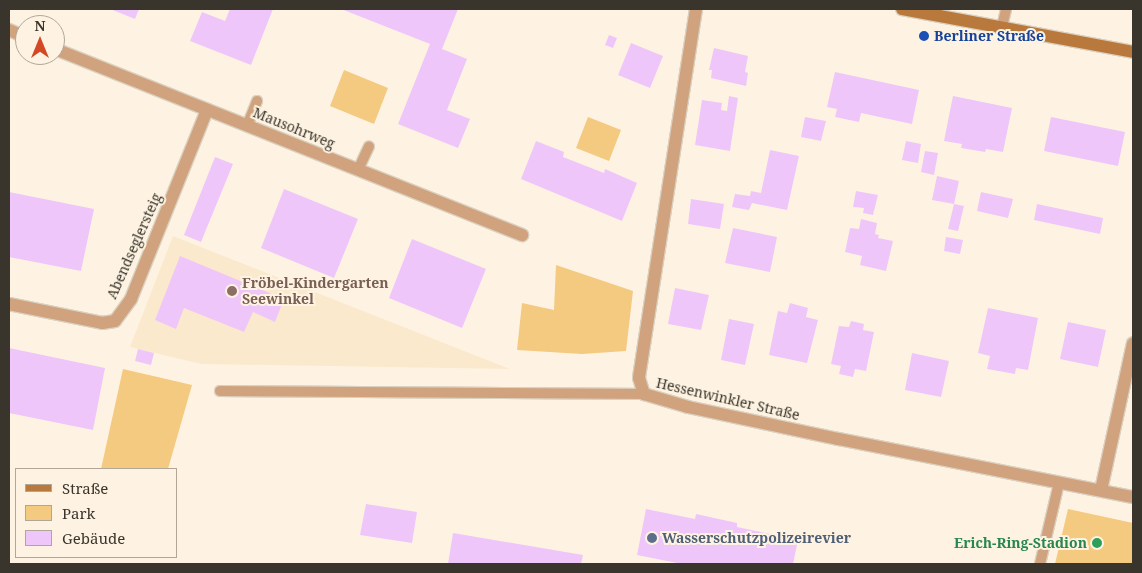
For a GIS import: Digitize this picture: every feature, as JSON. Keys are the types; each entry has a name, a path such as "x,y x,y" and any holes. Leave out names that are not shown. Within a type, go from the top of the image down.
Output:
{"main road":[{"path":"902,9 1133,52"}],"street":[{"name":"Hessenwinkler Straße","path":"696,9 639,378 644,394 728,416 1133,497"},
{"name":"Mausohrweg","path":"65,53 522,236"},
{"name":"Abendseglersteig","path":"9,304 102,323 115,321 130,299 207,110"},
{"path":"1101,490 1133,343"}],"lane":[{"path":"1002,27 1006,9"},
{"path":"247,126 256,101"},
{"path":"358,170 369,146"},
{"path":"220,391 644,394"},
{"path":"1040,564 1059,483"}],"shaded area":[{"name":"Fröbel-Kindergarten Seewinkel","path":"173,236 510,369 201,364 130,347"}],"green space":[{"path":"344,70 388,88 374,124 330,106"},
{"path":"588,117 621,130 609,161 576,148"},
{"path":"556,265 633,291 626,351 582,354 517,350 522,303 554,310"},
{"path":"123,369 192,385 168,468 101,468"},
{"name":"Erich-Ring-Stadion","path":"1068,509 1133,523 1133,564 1055,564"}],"building":[{"path":"110,9 139,9 135,19"},
{"path":"230,9 273,9 251,65 190,41 202,12 225,21"},
{"path":"341,9 458,9 442,49 467,59 447,110 470,119 458,148 398,124 430,44"},
{"path":"609,35 617,38 613,48 605,45"},
{"path":"631,43 663,56 650,88 618,75"},
{"path":"714,48 748,56 745,72 748,73 746,86 711,78 712,70 709,70"},
{"path":"835,72 919,90 912,124 861,113 859,122 835,117 837,109 827,107"},
{"path":"729,96 738,98 730,151 695,145 702,100 722,103 721,110 727,111"},
{"path":"953,96 1012,108 1003,152 986,149 985,152 961,148 962,144 944,141"},
{"path":"805,117 826,121 821,141 801,137"},
{"path":"1051,117 1125,132 1118,166 1044,151"},
{"path":"536,141 564,152 563,157 604,173 605,169 637,183 622,221 521,179"},
{"path":"906,141 921,144 918,163 902,160"},
{"path":"770,150 799,156 787,210 752,203 749,210 732,207 735,194 750,196 751,191 761,193"},
{"path":"925,151 938,153 934,175 921,172"},
{"path":"215,157 233,164 201,242 184,235"},
{"path":"937,176 959,181 954,204 932,200"},
{"path":"284,189 358,219 334,278 261,248"},
{"path":"856,191 878,195 873,215 863,213 864,208 853,207"},
{"path":"9,192 94,209 81,271 9,257"},
{"path":"981,192 1013,199 1008,218 977,211"},
{"path":"691,199 724,204 720,229 688,224"},
{"path":"954,204 964,206 958,231 948,229"},
{"path":"1037,204 1103,218 1100,234 1034,220"},
{"path":"861,219 877,223 875,234 879,235 878,238 893,241 886,271 860,265 862,256 845,252 850,228 859,229"},
{"path":"733,228 777,237 770,272 725,263"},
{"path":"946,237 963,240 960,254 944,251"},
{"path":"412,239 486,269 462,328 389,298"},
{"path":"180,256 284,299 275,322 253,312 244,332 184,308 176,329 155,320"},
{"path":"675,288 709,295 701,330 668,324"},
{"path":"790,303 808,308 806,317 818,320 807,363 769,355 778,311 787,313"},
{"path":"988,308 1038,318 1028,370 1016,368 1015,374 987,369 990,356 978,353"},
{"path":"729,319 754,324 745,365 721,360"},
{"path":"851,321 864,324 863,330 874,332 866,371 855,369 853,377 839,374 841,366 831,364 839,326 849,327"},
{"path":"1068,322 1106,330 1098,367 1060,359"},
{"path":"9,348 105,368 93,430 9,413"},
{"path":"138,349 154,353 151,365 135,361"},
{"path":"912,353 949,361 941,397 905,390"},
{"path":"366,504 417,512 412,543 360,535"},
{"path":"646,509 695,519 696,514 737,523 737,527 798,540 793,564 682,564 637,555"},
{"path":"453,533 583,555 581,564 448,564"}],"place":[{"name":"Berliner Straße","path":"924,36"},
{"name":"Fröbel-Kindergarten Seewinkel","path":"232,291"},
{"name":"Wasserschutzpolizeirevier","path":"652,538"},
{"name":"Erich-Ring-Stadion","path":"1097,543"}]}
